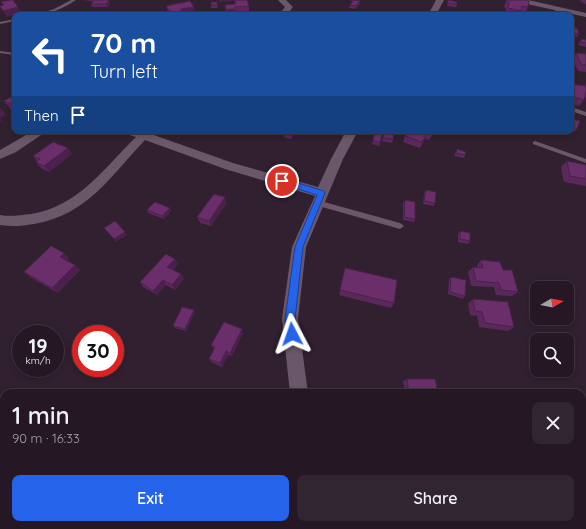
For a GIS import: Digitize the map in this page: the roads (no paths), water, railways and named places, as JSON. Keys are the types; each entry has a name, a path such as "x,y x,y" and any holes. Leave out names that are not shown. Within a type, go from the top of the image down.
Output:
{"street":[{"path":"282,0 289,7"},
{"path":"285,12 297,0"},
{"path":"434,12 440,0"},
{"path":"518,0 557,12"},
{"path":"574,14 586,15"},
{"path":"0,155 36,134"},
{"path":"0,220 37,219 67,209 91,191 145,134 228,166 319,198"},
{"path":"299,389 290,319 299,247 319,198 350,134"}],"lane":[{"path":"48,12 74,0"},
{"path":"0,23 12,21"},
{"path":"0,52 12,54"},
{"path":"574,110 586,114"},
{"path":"535,143 586,161"},
{"path":"319,198 400,226"}]}
